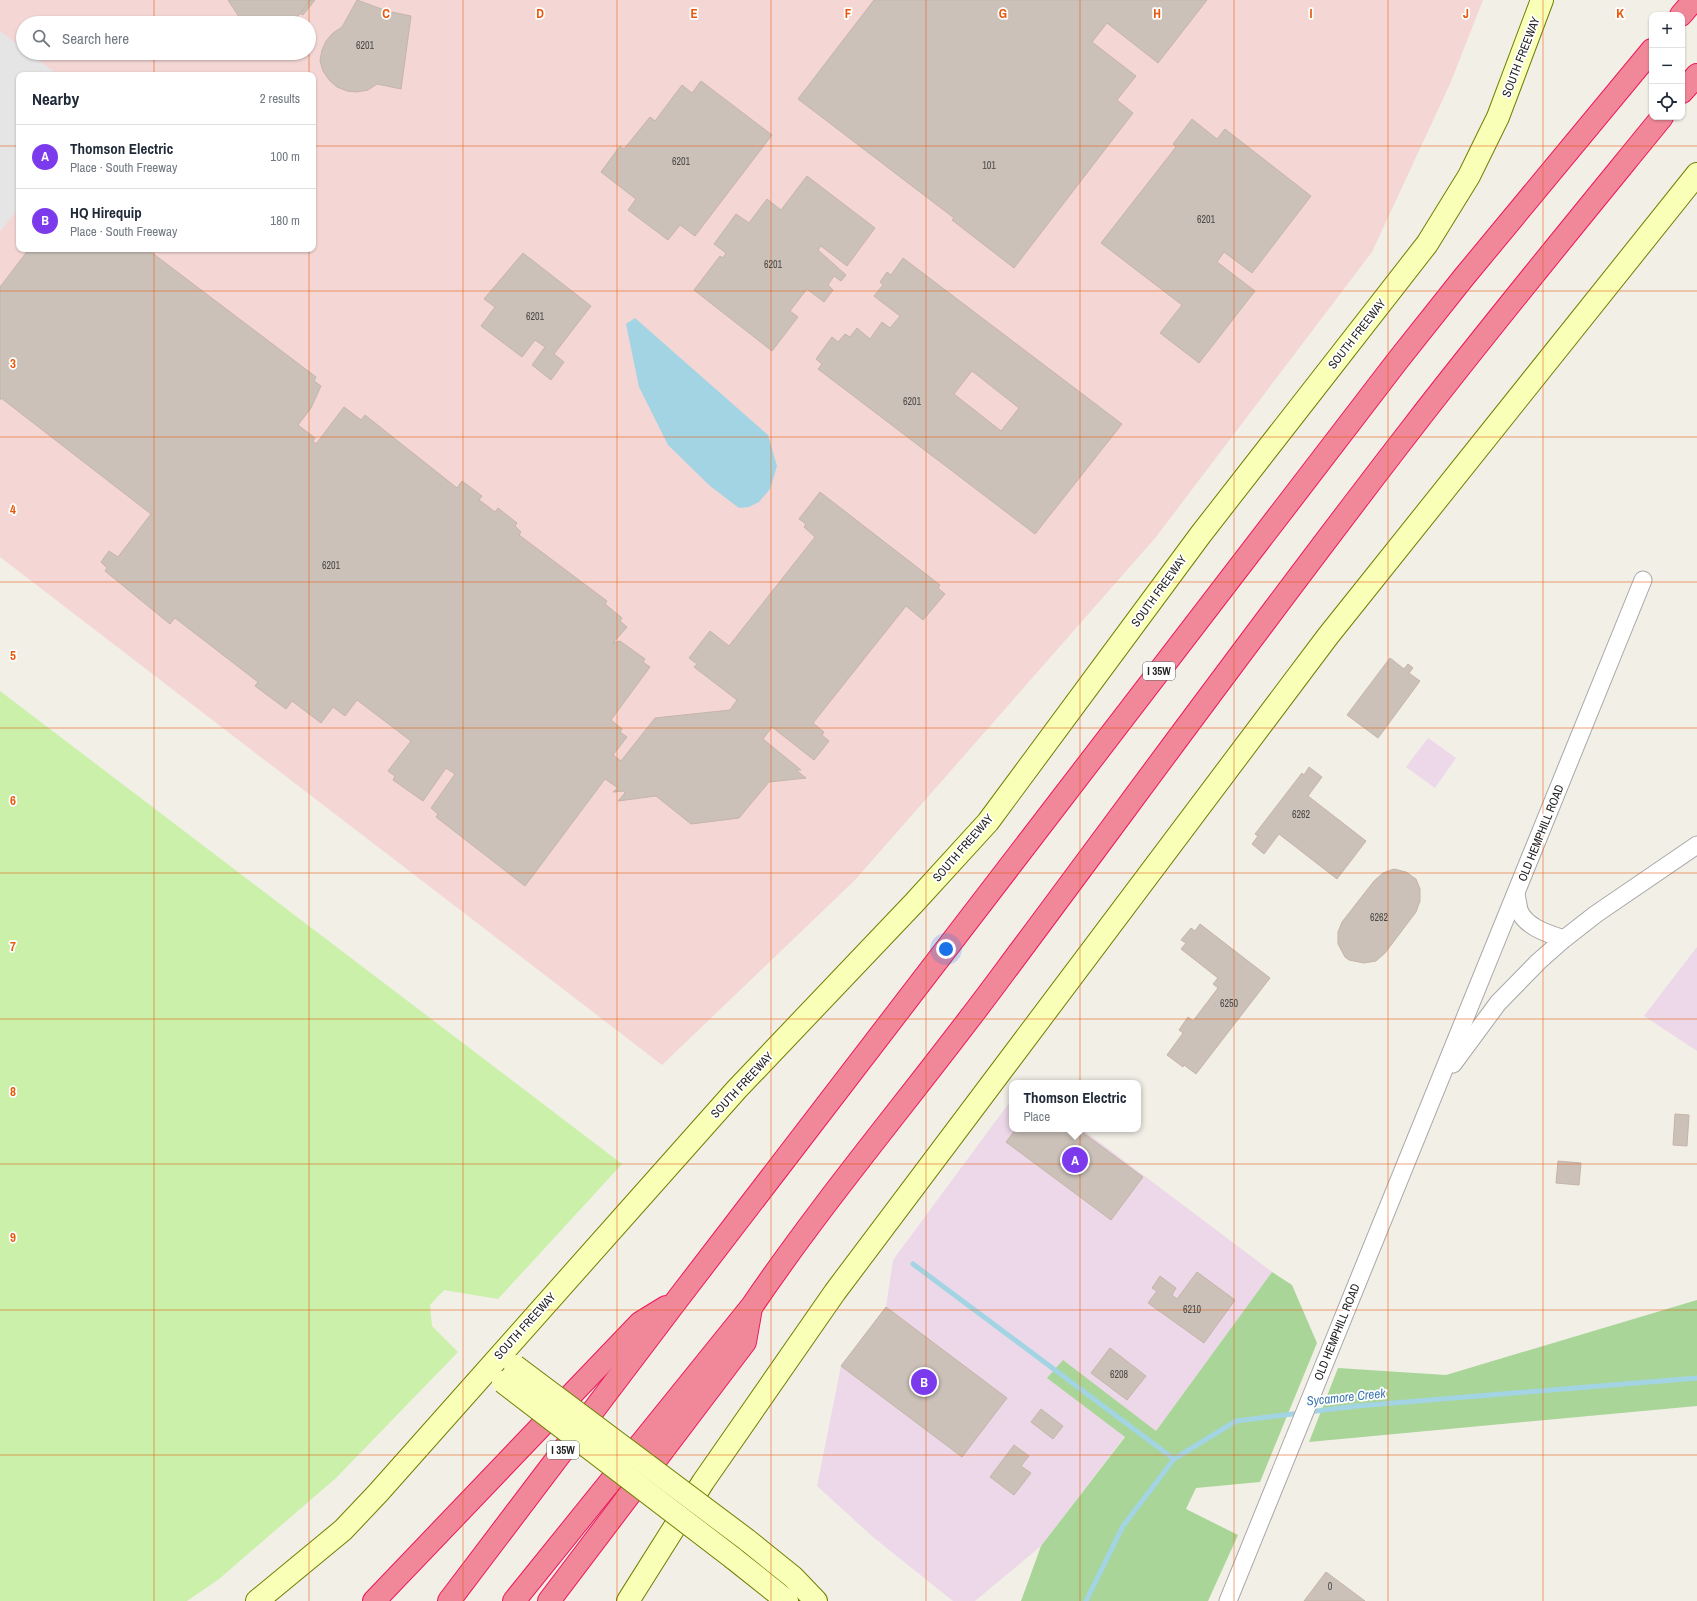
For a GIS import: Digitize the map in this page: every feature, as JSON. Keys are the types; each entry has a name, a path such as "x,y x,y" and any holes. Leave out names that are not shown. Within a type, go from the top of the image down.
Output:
{"highway":[{"path":"1684,12 1694,0"},
{"name":"I 35W","path":"449,1601 677,1300 1398,360 1464,277 1649,54"},
{"path":"1685,89 1697,75"},
{"path":"514,1601 752,1306 789,1253 960,1032 1319,549 1489,329 1660,120"},
{"path":"374,1601 640,1323 677,1300"},
{"path":"549,1601 745,1342 752,1306"}],"main road":[{"name":"SOUTH FREEWAY","path":"257,1601 343,1530 501,1368 737,1089 914,903 988,822 1201,534 1427,244 1469,176 1498,117 1542,0"},
{"path":"628,1601 703,1482 835,1292 1328,636 1697,174"},
{"path":"501,1368 747,1540 793,1576 816,1601"},
{"path":"501,1368 787,1601"}],"street":[{"name":"OLD HEMPHILL ROAD","path":"1228,1601 1643,580"},
{"name":"OLD HEMPHILL ROAD","path":"1437,1085 1498,1004 1526,973 1564,939 1596,914 1697,845"},
{"path":"1516,894 1520,911 1527,922 1547,933 1564,939"}],"shaded area":[{"path":"0,0 1483,0 1450,84 1372,252 1156,537 855,880 662,1065 0,557"},
{"path":"0,31 16,44 16,60 38,60 54,72 16,72 16,211 0,232"},
{"path":"1428,738 1456,758 1435,788 1406,767"},
{"path":"1697,947 1697,1051 1644,1016"},
{"path":"1009,1103 1009,1132 1086,1132 1272,1272 1156,1431 1063,1361 1048,1378 1125,1436 1041,1546 975,1601 953,1601 873,1537 817,1486 841,1366 886,1307 893,1260"}],"green space":[{"path":"0,691 622,1164 498,1299 444,1290 430,1305 432,1326 458,1352 336,1478 219,1579 187,1601 0,1601"},
{"path":"1272,1272 1292,1285 1317,1343 1260,1482 1196,1488 1186,1509 1238,1535 1208,1601 1021,1601 1041,1546 1125,1437 1047,1378 1063,1360 1156,1431"},
{"path":"1697,1300 1697,1406 1309,1442 1338,1368 1446,1375"}],"water":[{"path":"635,318 768,435 777,466 770,489 759,502 749,507 739,508 710,486 668,445 639,387 626,324"}],"building":[{"path":"228,0 310,0 298,16 238,16"},
{"path":"310,0 315,0 303,15 300,13"},
{"path":"357,0 387,11 411,16 401,89 377,84 368,90 357,92 347,91 337,87 329,80 323,71 320,61 322,50 326,41 333,33 342,27"},
{"path":"874,0 1207,0 1158,63 1107,23 1092,42 1136,76 1117,100 1133,113 1014,268 952,220 954,218 798,99"},
{"path":"701,81 772,135 695,236 680,225 668,240 628,210 636,199 601,172 620,146 624,149 650,117 655,121 682,85 692,93"},
{"path":"1192,119 1217,139 1225,129 1311,196 1252,273 1224,252 1217,262 1255,291 1199,363 1160,333 1182,305 1101,243 1176,147 1173,144"},
{"path":"807,176 875,228 847,266 821,246 818,250 846,275 841,281 834,276 828,285 833,290 824,302 807,289 790,311 798,317 772,351 694,290 720,256 723,258 726,253 714,244 736,214 749,223 767,199 781,210"},
{"path":"27,252 151,252 316,377 314,381 321,386 311,408 298,425 315,438 313,441 316,444 344,407 361,420 365,415 457,488 462,481 482,496 479,500 495,512 498,508 517,523 515,526 521,532 519,535 607,601 605,604 622,618 620,621 627,627 613,643 620,641 645,659 643,662 650,667 611,720 622,729 620,732 627,737 613,755 621,761 655,718 730,710 737,700 694,667 697,664 689,658 710,631 729,646 815,537 804,527 806,524 799,519 820,492 940,585 938,588 945,594 923,620 906,606 813,723 824,732 822,735 829,741 814,760 772,727 763,739 801,770 796,770 806,778 769,782 739,818 691,824 656,796 618,801 625,793 623,791 613,792 618,788 605,779 525,886 436,817 438,814 431,808 455,774 446,768 423,801 393,780 395,776 388,771 411,741 357,700 345,716 333,707 321,723 292,701 286,709 255,686 258,682 175,618 170,624 105,571 107,568 101,562 109,551 118,557 151,514 1,398 0,400 0,287"},
{"path":"523,253 591,306 554,354 564,362 551,380 532,365 545,347 535,340 522,357 481,326 495,307 484,299"},
{"path":"903,258 1122,424 1035,534 818,369 822,364 816,359 832,337 838,342 845,334 850,337 857,328 870,339 882,322 890,328 900,316 874,296 883,285 880,282 887,272 891,275","holes":["972,371 1019,408 1001,431 954,394"]},
{"path":"1390,658 1404,669 1408,664 1413,668 1409,673 1420,681 1378,738 1347,715"},
{"path":"1309,767 1322,777 1308,796 1366,841 1337,879 1279,834 1264,854 1252,844 1258,836 1255,834 1302,773 1304,775"},
{"path":"1394,869 1406,872 1416,879 1420,889 1420,901 1416,912 1385,953 1376,961 1364,963 1349,960 1345,957 1338,944 1338,932 1342,922 1374,881 1383,873"},
{"path":"1200,924 1270,978 1196,1074 1184,1065 1183,1067 1167,1055 1183,1033 1179,1030 1188,1017 1193,1021 1218,988 1213,984 1218,978 1181,949 1186,943 1181,940 1191,928 1195,931"},
{"path":"1675,1114 1689,1115 1687,1146 1673,1145"},
{"path":"1014,1132 1082,1132 1143,1177 1111,1220 1006,1142"},
{"path":"1558,1161 1581,1163 1579,1185 1556,1183"},
{"path":"1197,1272 1235,1300 1204,1343 1148,1303 1157,1291 1152,1288 1160,1276 1176,1288 1172,1295 1177,1299"},
{"path":"886,1307 1007,1398 962,1457 841,1366"},
{"path":"1110,1348 1146,1376 1127,1400 1091,1373"},
{"path":"1041,1409 1063,1426 1053,1439 1031,1422"},
{"path":"1014,1445 1029,1456 1021,1466 1031,1473 1014,1495 990,1477"},
{"path":"1326,1572 1365,1601 1304,1601"}],"waterway":[{"path":"913,1264 1174,1459"},
{"name":"Sycamore Creek","path":"1086,1601 1123,1526 1174,1459 1236,1421 1357,1406 1697,1378"}],"place":[{"name":"Thomson Electric","path":"1075,1160"},
{"name":"HQ Hirequip","path":"924,1382"}]}
